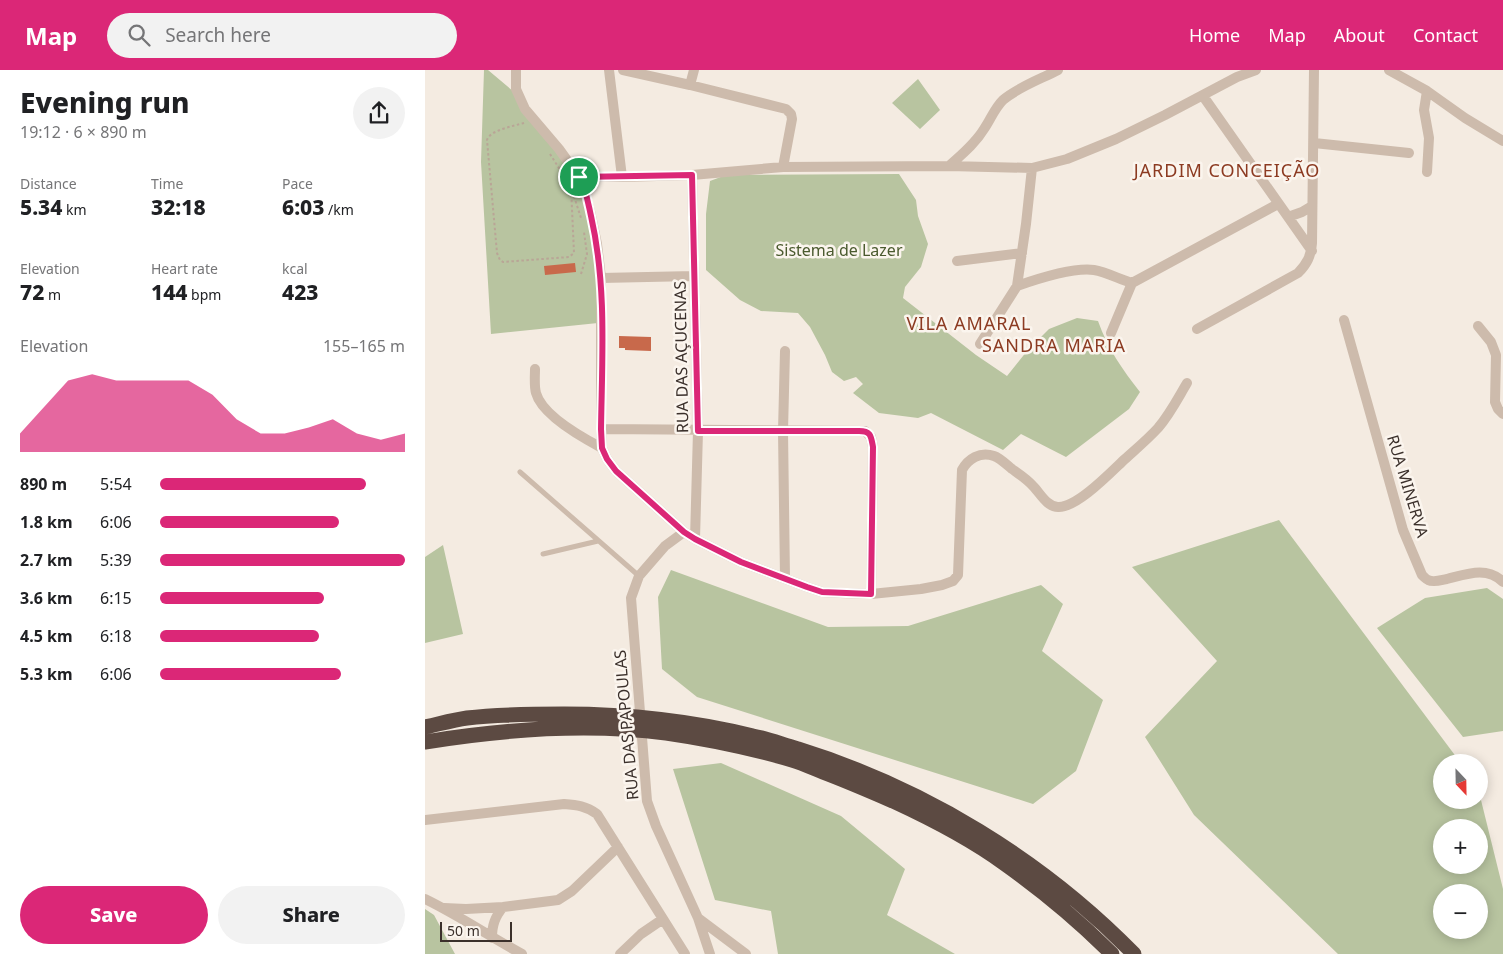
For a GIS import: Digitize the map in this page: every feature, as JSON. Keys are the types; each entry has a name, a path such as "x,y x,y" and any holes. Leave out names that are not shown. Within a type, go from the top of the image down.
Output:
{"highway":[{"path":"425,727 466,718 524,714 603,714 678,722 754,736 827,758 876,777 924,800 1016,855 1049,879 1096,918 1134,954"},
{"path":"425,742 472,734 550,728 615,729 666,734 734,745 793,760 861,787 918,813 961,836 1004,863 1046,894 1112,954"}],"street":[{"path":"516,70 516,89 525,110 559,149 582,183 596,236 601,278 602,448 616,471 684,532 731,558 822,592 871,594 921,590 953,581 958,575 959,568 962,470 967,461 977,456 994,456 1032,485 1049,504 1059,507 1068,505 1080,499 1101,482 1159,427 1173,408 1187,383"},
{"path":"609,70 622,177"},
{"path":"623,70 786,109 791,114 792,119 783,166"},
{"path":"690,85 694,70"},
{"path":"949,166 970,147 984,130 993,111 1004,99 1058,70"},
{"path":"579,177 692,175 783,166 1031,168 1067,159 1116,139 1237,77 1256,70"},
{"path":"1197,329 1298,273 1305,265 1312,251 1315,70"},
{"path":"1389,70 1427,91 1465,118 1503,140"},
{"path":"1427,91 1424,110 1429,138 1427,172"},
{"path":"1203,96 1312,251"},
{"path":"1313,142 1409,153"},
{"path":"980,344 1017,286 1031,168"},
{"name":"RUA DAS AÇUCENAS","path":"692,175 698,431 695,539"},
{"path":"1111,333 1132,283 1278,204"},
{"path":"1288,217 1312,206"},
{"path":"957,261 1021,253"},
{"path":"1017,286 1077,270 1093,270 1132,283"},
{"path":"601,278 694,276"},
{"name":"RUA MINERVA","path":"1344,320 1403,530 1422,575 1427,580 1437,582 1470,573 1485,572 1503,582"},
{"path":"1479,326 1491,342 1496,355 1495,402 1503,414"},
{"path":"785,351 783,431 785,578"},
{"path":"535,369 536,393 544,406 575,433 602,448"},
{"path":"601,429 865,431 871,437 873,447 871,594"},
{"name":"RUA DAS PAPOULAS","path":"684,532 665,546 639,576 631,598 647,801 656,826 698,918 710,954"},
{"path":"425,820 564,804 590,808 597,814 685,954"},
{"path":"445,908 503,907 559,900 572,891 617,847"},
{"path":"425,899 445,908 491,938 522,954"},
{"path":"491,938 492,926 497,914 503,907"},
{"path":"698,918 746,954"},
{"path":"620,954 641,934 663,919"}],"lane":[{"path":"520,472 639,576"},
{"path":"543,554 598,541"}],"path":[{"path":"530,124 525,123 494,132 488,136 487,140 497,253 500,260 503,262 569,257 574,253 571,188"},
{"path":"545,148 571,188 581,221"},
{"path":"581,274 587,254 583,229"}],"green space":[{"path":"484,70 488,70 514,92 580,183 597,259 598,323 491,334 481,162"},
{"path":"918,79 940,110 920,129 892,103"},
{"name":"Sistema de Lazer","path":"899,174 916,200 918,216 928,244 921,267 905,287 903,298 976,355 1007,376 1027,351 1049,329 1077,318 1098,321 1106,341 1116,358 1140,392 1129,409 1066,457 1021,434 1003,450 931,413 918,418 879,413 853,393 863,384 856,377 844,381 832,372 810,327 798,313 761,311 740,300 706,270 706,214 710,181 726,175"},
{"path":"1279,520 1454,754 1433,754 1433,809 1483,809 1486,819 1433,819 1433,874 1488,874 1488,828 1503,889 1503,954 1338,954 1194,815 1145,737 1217,661 1132,567"},
{"path":"443,545 463,634 425,643 425,557"},
{"path":"671,570 828,627 908,626 1041,585 1063,604 1042,651 1103,700 1076,771 1033,804 697,697 662,669 658,597"},
{"path":"1487,588 1503,599 1503,731 1463,737 1377,628 1425,598"},
{"path":"721,763 841,816 905,869 887,915 955,954 778,954 771,911 715,900 673,769"},
{"path":"425,909 434,915 455,954 425,954"}],"building":[{"path":"575,263 576,272 545,275 544,266"},
{"path":"619,336 651,337 651,351 619,348"}],"district":[{"name":"JARDIM CONCEIÇÃO","path":"1227,170"},
{"name":"VILA AMARAL","path":"969,323"},
{"name":"SANDRA MARIA","path":"1054,345"}],"route":[{"path":"692,175 698,431 865,431 869,434 873,447 871,594 822,592 731,558 684,532 611,465 602,448 601,278 597,244 590,211 579,177 692,175"}]}
